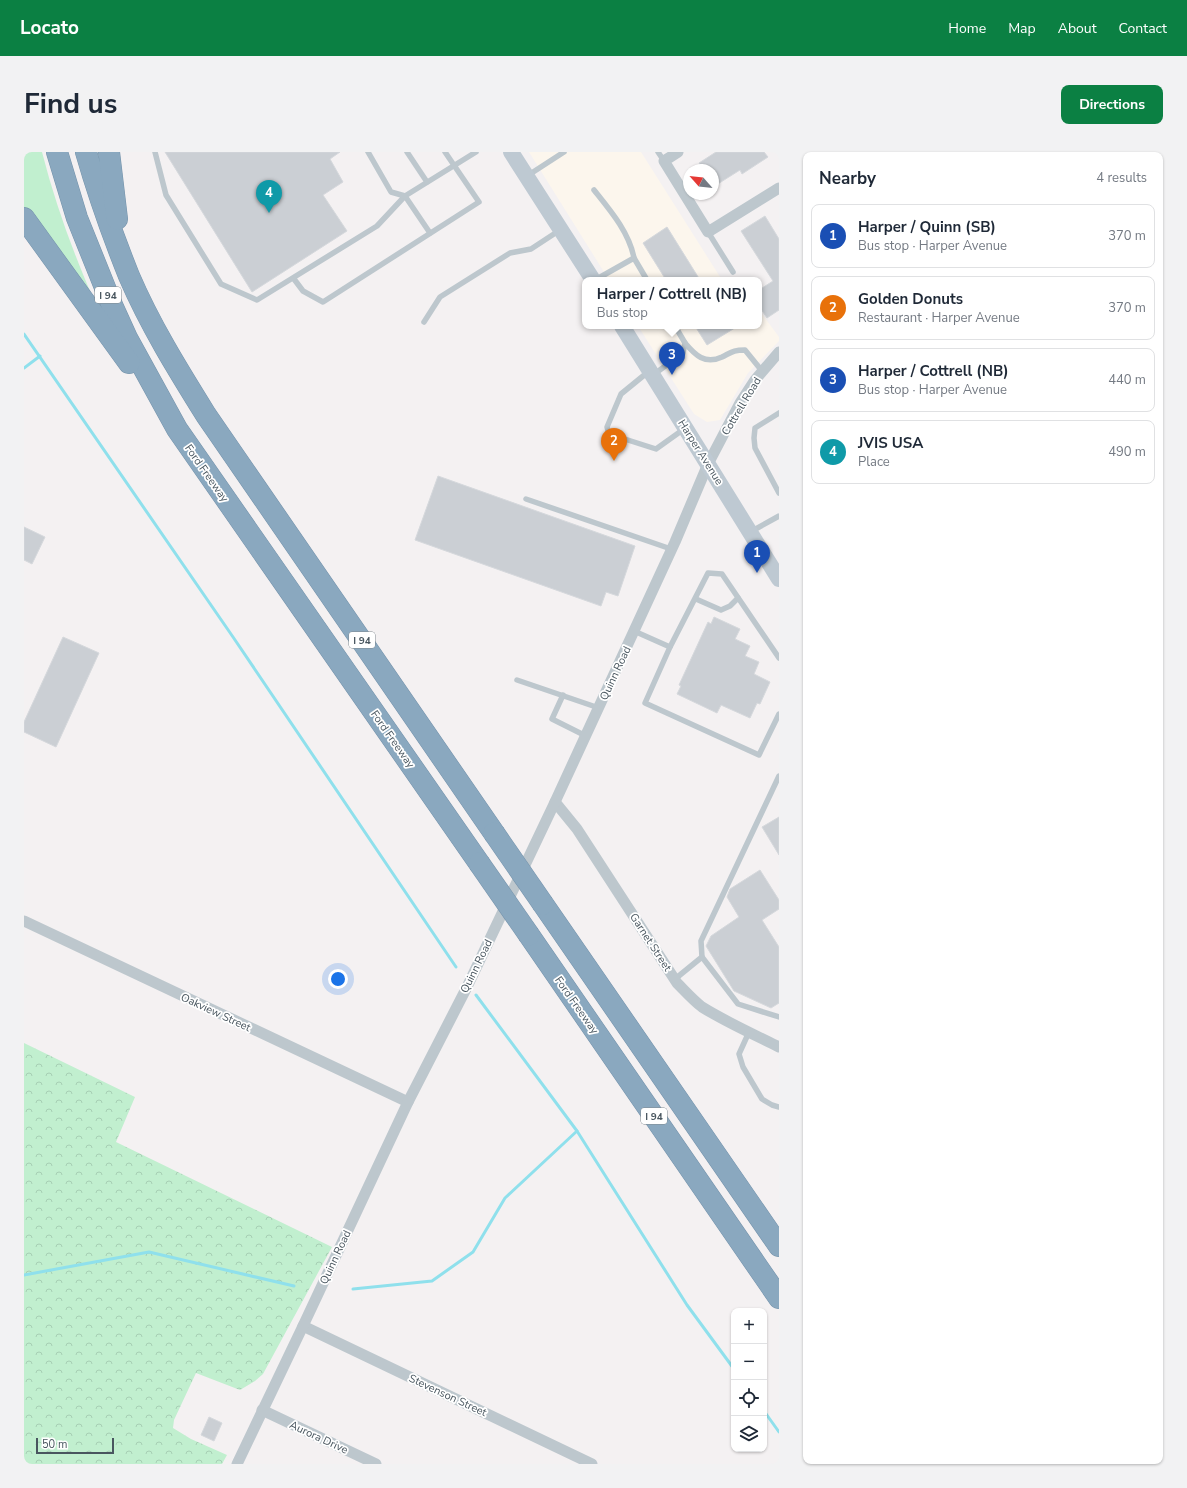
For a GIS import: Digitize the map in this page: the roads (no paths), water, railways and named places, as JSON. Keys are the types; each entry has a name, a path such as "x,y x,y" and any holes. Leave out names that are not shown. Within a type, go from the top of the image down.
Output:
{"highway":[{"name":"Ford Freeway","path":"57,152 77,218 112,305 127,338 177,429 529,935 779,1298"},
{"name":"I 94","path":"86,152 96,187 130,276 149,316 185,382 206,415 779,1246"},
{"path":"109,152 121,252"},
{"path":"24,218 177,429"}],"main road":[{"path":"511,152 592,277"},
{"name":"Harper Avenue","path":"624,329 779,579"}],"street":[{"path":"678,152 661,157 708,232 779,189"},
{"name":"Cottrell Road","path":"708,464 740,403 755,380 779,352"},
{"name":"Quinn Road","path":"237,1464 408,1102 467,987 555,802 671,549 708,464"},
{"name":"Garnet Street","path":"555,802 577,829 675,979 686,993 701,1006 779,1047"},
{"name":"Oakview Street","path":"24,921 408,1102"},
{"name":"Stevenson Street","path":"303,1326 592,1464"},
{"name":"Aurora Drive","path":"262,1410 376,1464"}],"lane":[{"path":"155,152 166,195 221,284 257,300 294,279 377,226 405,196 476,152"},
{"path":"368,152 391,192 405,196 430,233"},
{"path":"407,152 427,182"},
{"path":"294,279 303,291 324,302 479,202 445,152"},
{"path":"527,176 564,152"},
{"path":"594,190 623,229 632,249 634,258 645,277"},
{"path":"424,322 440,297 510,252 531,249 561,230"},
{"path":"708,232 733,272"},
{"path":"599,277 634,258"},
{"path":"677,329 685,343 696,355 711,361 721,358 734,350 745,350 762,371"},
{"path":"685,343 683,353 621,394 607,427 609,434 656,449 686,428"},
{"path":"779,413 755,428 754,438 755,448 777,484 779,493"},
{"path":"526,499 671,549"},
{"path":"750,532 779,516"},
{"path":"779,658 722,574 708,573 696,599 670,647 645,703 759,755 779,714"},
{"path":"696,599 721,610 730,606 738,598"},
{"path":"634,630 670,647"},
{"path":"517,680 599,708"},
{"path":"563,695 552,719 586,736"},
{"path":"779,776 701,941 702,957 738,1004 779,1017"},
{"path":"675,979 702,957"},
{"path":"749,1032 739,1054 743,1068 762,1099 779,1107"}],"waterway":[{"path":"24,334 233,637 456,967"},
{"path":"24,368 40,356"},
{"path":"476,995 577,1131 687,1305 731,1365"},
{"path":"353,1289 432,1281 473,1252 505,1198 577,1131"},
{"path":"24,1275 149,1252 294,1286"},
{"path":"767,1415 779,1432"}],"place":[{"name":"JVIS USA","path":"269,213"},
{"name":"Harper / Cottrell (NB)","path":"672,375"},
{"name":"Golden Donuts","path":"614,461"},
{"name":"Harper / Quinn (SB)","path":"757,573"}]}
